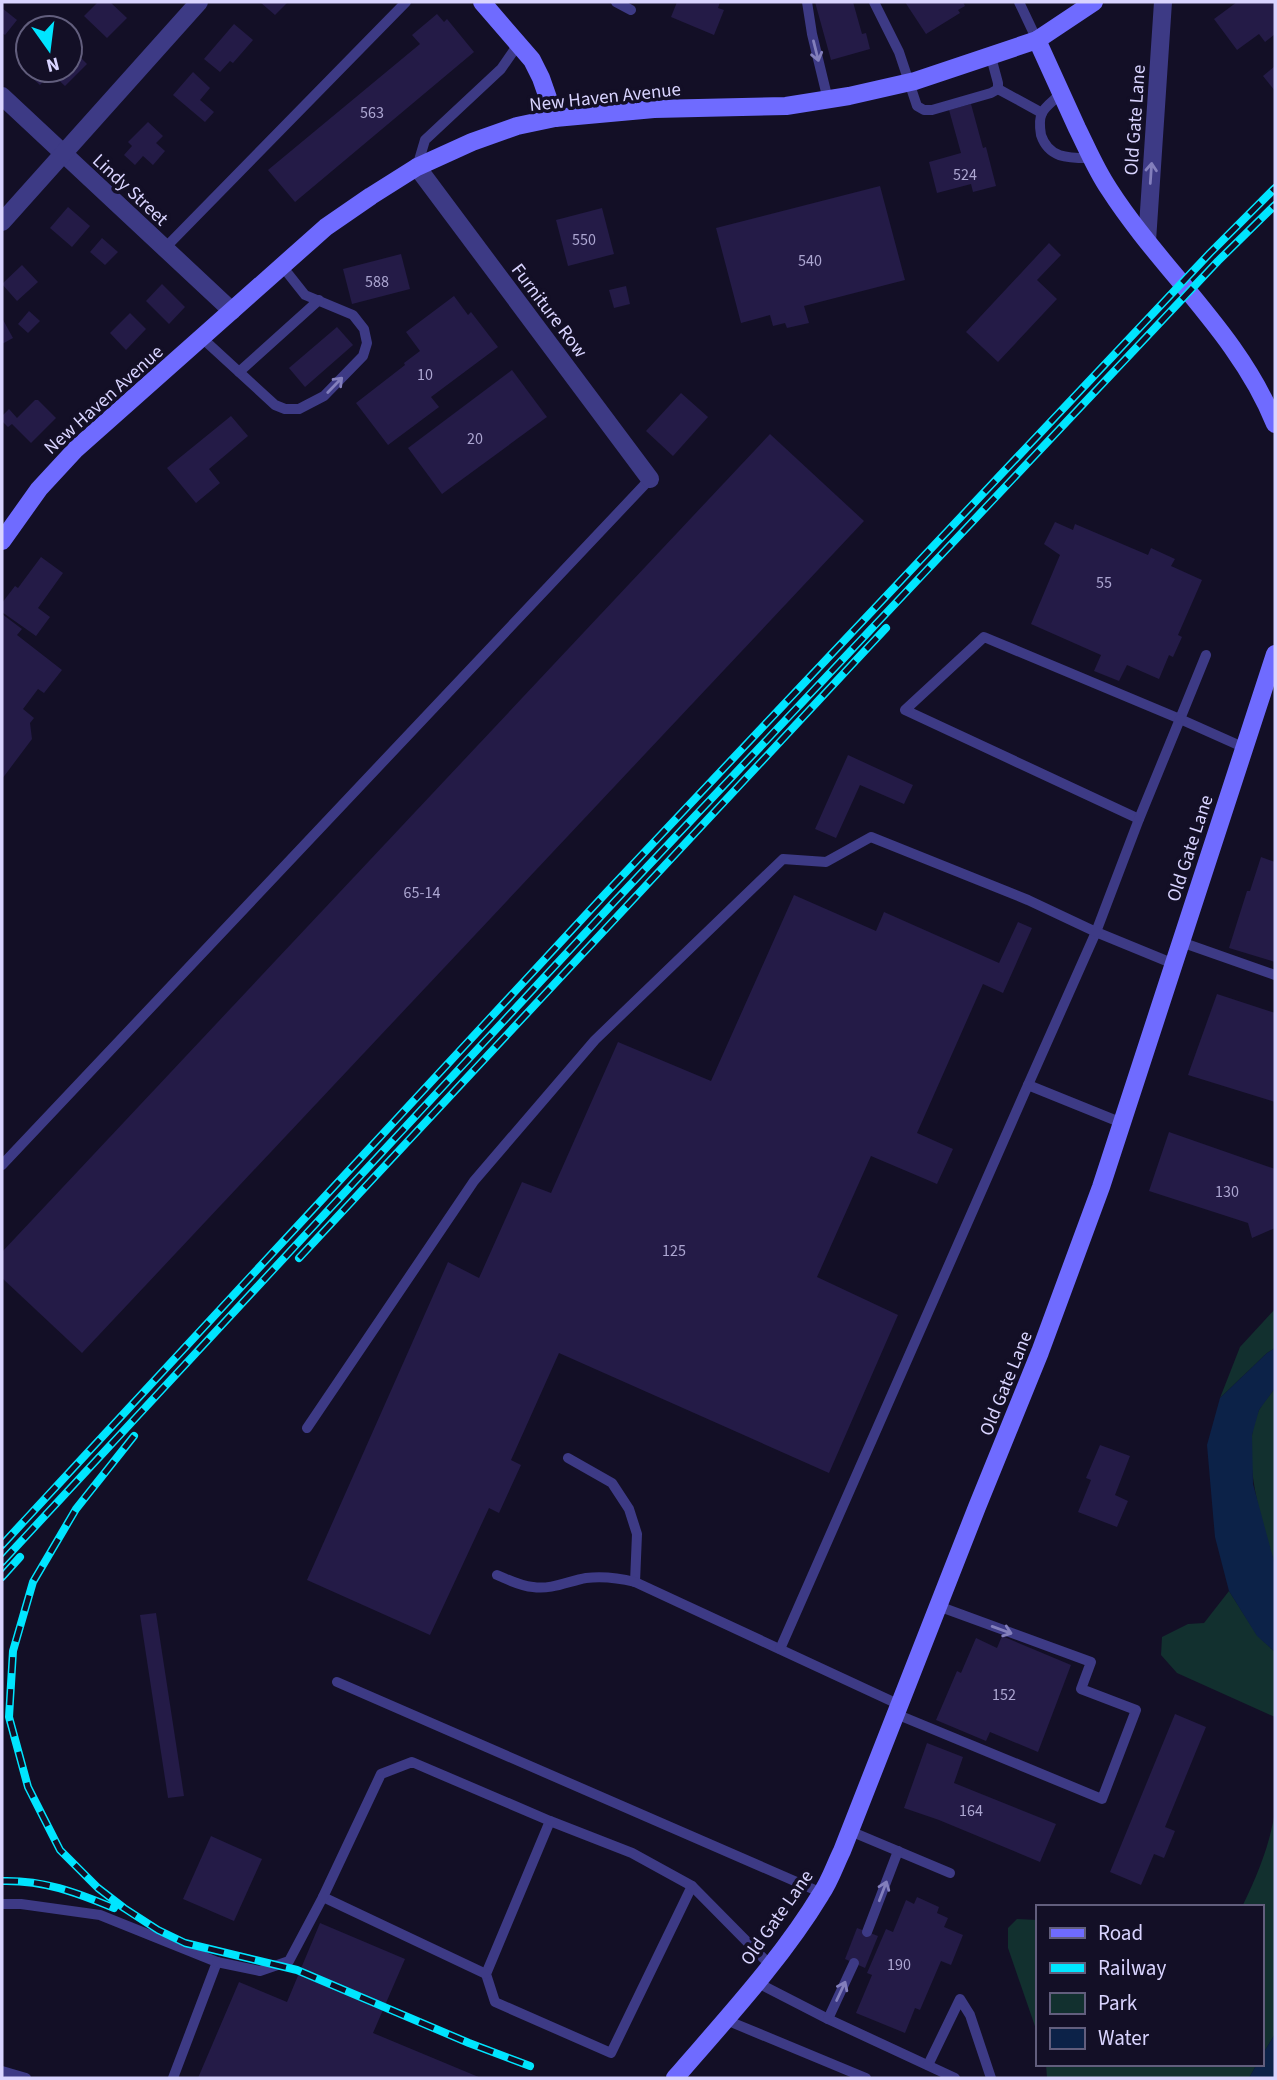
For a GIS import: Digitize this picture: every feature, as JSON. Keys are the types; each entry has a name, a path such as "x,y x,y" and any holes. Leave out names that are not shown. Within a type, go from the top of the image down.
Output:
{"main road":[{"path":"482,2 532,60 555,118"},
{"name":"New Haven Avenue","path":"2,541 39,489 76,449 326,228 417,167 472,142 517,126 555,118 654,109 786,106 910,82 1037,40 1094,2"},
{"name":"Old Gate Lane","path":"1037,40 1091,158 1110,191 1254,379 1275,424"},
{"name":"Old Gate Lane","path":"675,2078 756,1983 822,1893 850,1831 1040,1352 1101,1187 1275,654"}],"street":[{"path":"2,222 199,2"},
{"name":"Old Gate Lane","path":"1147,241 1163,2"},
{"name":"Lindy Street","path":"2,96 232,311"},
{"name":"Furniture Row","path":"417,167 650,479"}],"lane":[{"path":"165,248 406,2"},
{"path":"616,2 631,10"},
{"path":"807,2 828,100"},
{"path":"874,2 899,52 917,106 932,110 998,89"},
{"path":"1019,2 1037,40"},
{"path":"417,167 425,140 501,69 519,43"},
{"path":"991,57 998,89"},
{"path":"998,89 1042,113"},
{"path":"1061,93 1042,113 1040,130 1044,144 1055,155 1091,158"},
{"path":"202,338 275,405 285,409 299,409 324,396 363,356 367,343 364,329 353,315 305,295 282,266"},
{"path":"239,372 319,300"},
{"path":"2,1165 650,479"},
{"path":"1139,819 905,710 984,637 1245,748"},
{"path":"780,1649 1096,932 1206,655"},
{"path":"307,1428 474,1181 595,1040 783,859 826,862 871,837 1028,900 1174,964"},
{"path":"1181,942 1275,975"},
{"path":"1028,1085 1122,1124"},
{"path":"568,1458 612,1483 629,1509 637,1534 635,1582"},
{"path":"497,1575 534,1588 587,1578 615,1577 635,1582 780,1649 898,1709 1102,1799 1136,1710 1081,1689 1091,1662 938,1606"},
{"path":"337,1682 822,1893"},
{"path":"2,1904 21,1904 100,1915 217,1962 260,1971 289,1961 323,1897 380,1774 412,1762 632,1853 692,1886 770,1965"},
{"path":"550,1821 486,1974 495,2002 611,2053 692,1886"},
{"path":"850,1831 950,1873"},
{"path":"867,1932 898,1851"},
{"path":"323,1897 486,1974"},
{"path":"173,2078 217,1962"},
{"path":"828,2020 854,1963"},
{"path":"756,1983 828,2020 955,2078"},
{"path":"928,2065 960,1999 970,2015 991,2078"},
{"path":"726,2020 866,2078"},
{"path":"2,2071 26,2078"}],"green space":[{"path":"1275,1309 1275,1348 1220,1398 1240,1347"},
{"path":"1275,1388 1275,1565 1259,1509 1251,1446 1253,1427 1259,1410"},
{"path":"1229,1591 1257,1635 1275,1652 1275,1717 1177,1673 1161,1655 1162,1637 1188,1624 1204,1623"},
{"path":"1275,1811 1275,2034 1263,2054 1263,1905 1243,1905 1270,1836"},
{"path":"1017,1919 1036,1920 1036,2029 1008,1948 1008,1928"},
{"path":"1046,2066 1256,2066 1249,2078 1047,2078"}],"water":[{"path":"1275,1348 1275,1388 1259,1410 1252,1435 1253,1484 1275,1565 1275,1652 1257,1636 1229,1591 1215,1537 1207,1445 1220,1398"},
{"path":"1275,2034 1275,2078 1249,2078 1256,2066 1263,2066 1263,2054"}],"building":[{"path":"98,2 110,2 127,18 107,38 84,16"},
{"path":"260,2 288,2 275,15"},
{"path":"677,2 720,2 718,8 724,10 714,35 671,17"},
{"path":"815,2 853,2 862,34 866,33 870,49 831,60"},
{"path":"905,2 963,2 965,6 958,10 960,13 926,34"},
{"path":"1237,2 1275,2 1275,34 1265,42 1259,34 1237,50 1214,19"},
{"path":"2,8 14,18 14,24 5,35 2,33"},
{"path":"437,14 444,22 447,19 474,52 295,202 268,170 420,44 412,35"},
{"path":"234,24 253,40 233,63 230,61 220,72 204,59"},
{"path":"1275,66 1275,91 1263,76"},
{"path":"193,72 210,88 200,100 214,112 205,122 173,95"},
{"path":"971,104 996,186 973,192 971,184 937,193 929,162 961,153 949,110"},
{"path":"148,122 163,136 156,143 165,151 153,165 143,156 135,165 124,155 132,146 128,142"},
{"path":"880,186 905,280 804,306 809,323 787,328 785,323 773,326 770,315 741,323 716,228"},
{"path":"68,207 90,226 72,247 50,228"},
{"path":"602,208 614,254 568,266 556,220"},
{"path":"102,238 118,252 105,265 90,252"},
{"path":"1049,243 1061,255 1037,280 1057,299 998,362 966,332"},
{"path":"401,254 410,289 352,304 343,269"},
{"path":"22,265 38,282 17,301 2,284"},
{"path":"162,284 185,307 169,324 146,301"},
{"path":"626,286 630,304 614,308 609,290"},
{"path":"454,296 468,315 471,312 498,347 431,397 439,407 388,445 356,403 420,351 406,332"},
{"path":"29,311 40,321 28,333 18,324"},
{"path":"130,313 146,329 126,350 110,333"},
{"path":"2,318 13,338 2,344"},
{"path":"337,327 353,345 305,387 289,368"},
{"path":"512,370 547,417 442,494 408,448"},
{"path":"681,393 708,417 673,456 646,431"},
{"path":"35,400 56,418 31,443 12,424 8,427 2,421 2,416 9,409 17,418"},
{"path":"231,416 248,436 209,469 220,483 196,503 167,468"},
{"path":"770,434 864,521 82,1353 2,1278 2,1252"},
{"path":"1055,522 1073,530 1075,524 1148,555 1151,548 1175,559 1171,566 1202,580 1178,635 1182,637 1173,657 1169,655 1159,679 1127,665 1119,681 1094,671 1101,655 1031,624 1060,555 1044,544"},
{"path":"41,557 63,573 38,608 50,617 36,636 2,612 2,603 15,586 18,588"},
{"path":"2,614 22,629 17,635 62,670 44,693 38,689 23,709 34,718 30,723 32,739 2,779"},
{"path":"848,755 913,785 904,804 860,785 836,838 815,829"},
{"path":"1261,857 1275,862 1275,962 1229,948"},
{"path":"794,895 876,931 884,912 999,963 1018,922 1032,928 1003,993 983,984 917,1133 953,1149 937,1184 871,1156 817,1277 898,1315 829,1473 559,1353 511,1460 521,1465 499,1513 489,1508 430,1635 307,1580 448,1262 479,1278 522,1182 551,1193 618,1042 711,1081"},
{"path":"1217,994 1275,1013 1275,1102 1188,1075"},
{"path":"1169,1132 1275,1169 1275,1228 1252,1238 1248,1223 1149,1191"},
{"path":"1100,1445 1130,1456 1115,1495 1128,1501 1117,1527 1078,1512 1091,1480 1086,1478"},
{"path":"156,1613 184,1796 168,1798 140,1615"},
{"path":"1002,1636 1071,1665 1038,1752 990,1732 986,1741 936,1720 957,1671 961,1673 976,1638 997,1648"},
{"path":"1175,1714 1206,1727 1165,1827 1175,1831 1164,1858 1154,1854 1141,1885 1110,1872"},
{"path":"927,1743 963,1757 954,1783 1056,1824 1040,1862 904,1808"},
{"path":"211,1836 262,1859 234,1921 183,1899"},
{"path":"917,1897 939,1907 937,1913 948,1918 944,1927 963,1935 951,1965 941,1961 920,2010 915,2008 905,2033 856,2013 872,1975 867,1973 886,1929 893,1932 906,1900 914,1904"},
{"path":"320,1923 405,1959 373,2033 481,2078 198,2078 239,1982 287,2002"},
{"path":"857,1928 878,1936 865,1968 845,1959"}],"railway":[{"path":"2,1545 606,893 1210,253 1275,188"},
{"path":"2,1562 615,901 1218,261 1275,205"},
{"path":"299,1258 886,628"},
{"path":"134,1436 76,1509 33,1582 13,1651 9,1717 28,1787 60,1850 98,1888 124,1908 158,1930 185,1943 297,1970 530,2066"},
{"path":"2,1577 20,1557"},
{"path":"2,1881 59,1888 114,1908"}]}
